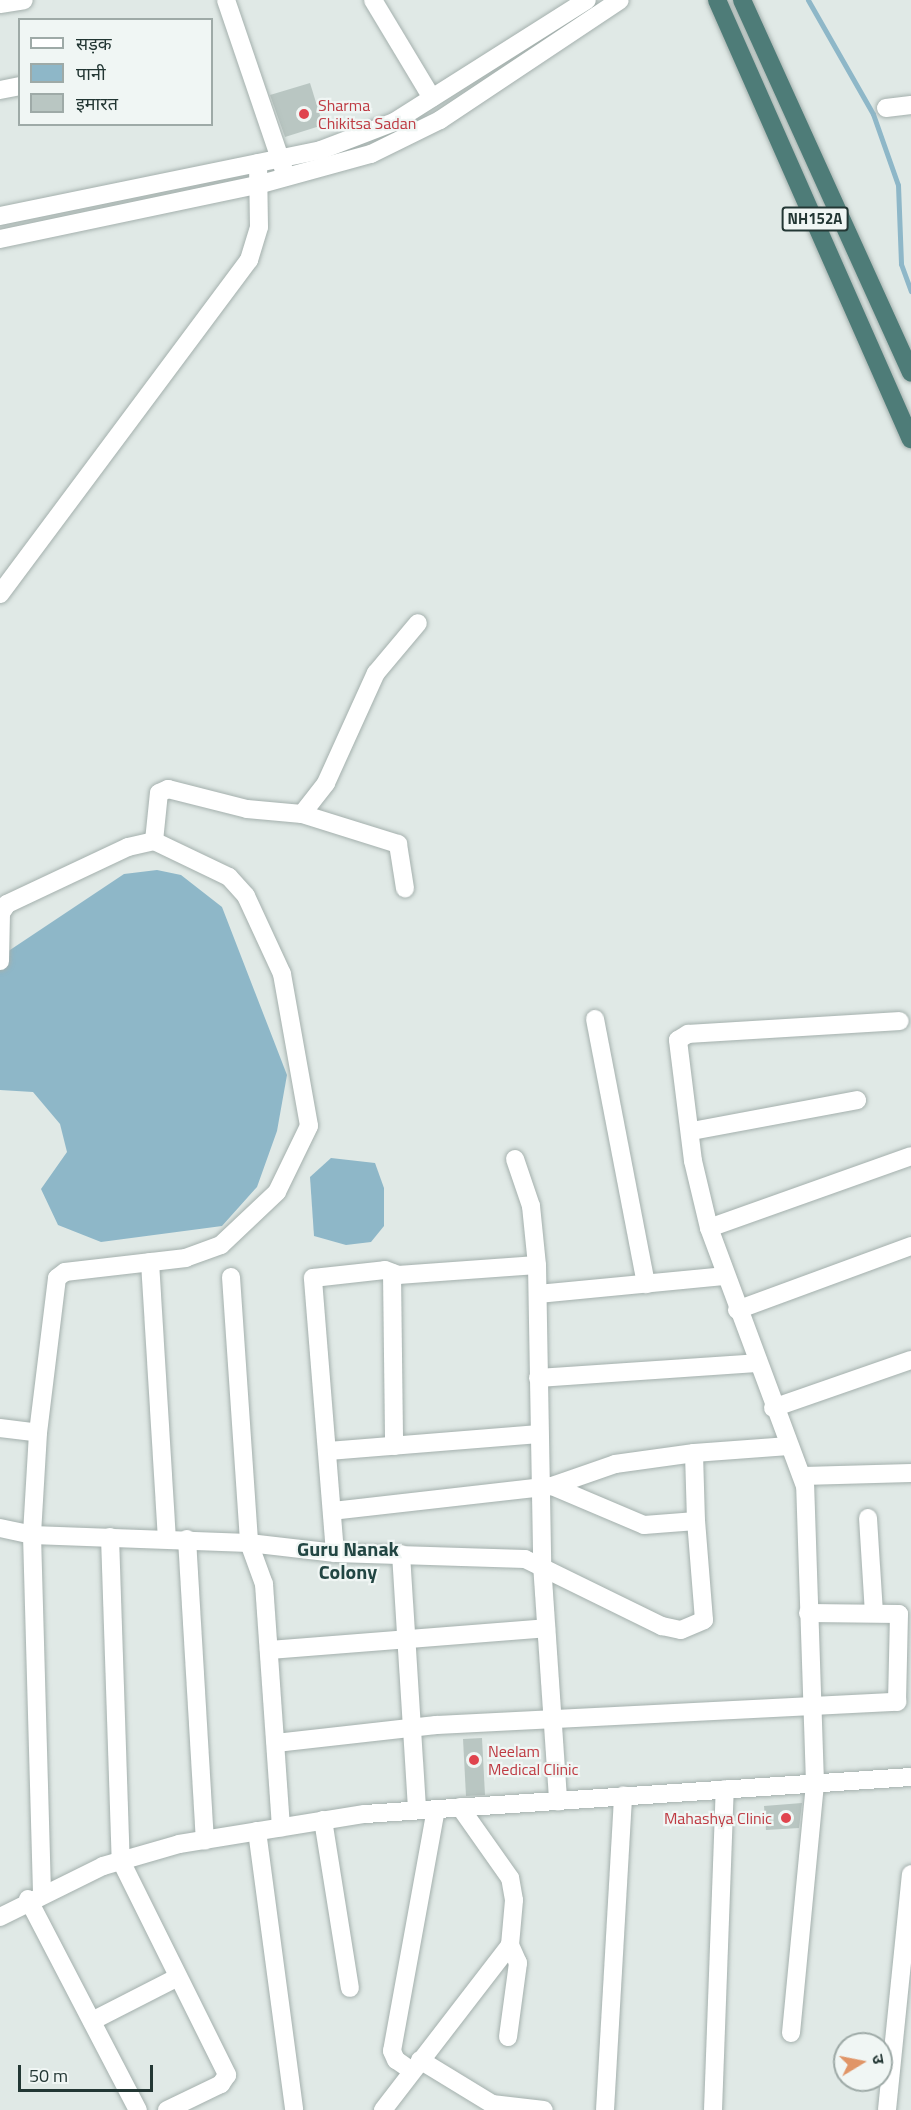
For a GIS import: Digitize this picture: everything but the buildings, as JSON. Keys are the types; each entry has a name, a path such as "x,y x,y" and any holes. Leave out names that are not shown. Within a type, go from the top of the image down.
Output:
{"highway":[{"name":"NH152A","path":"717,0 911,440"},
{"name":"NH152A","path":"742,0 911,373"}],"street":[{"path":"0,4 24,0"},
{"path":"226,0 287,178"},
{"path":"373,0 432,98"},
{"path":"0,216 321,150 373,130 432,98 568,5 587,0"},
{"path":"0,238 261,184 371,154 440,120 620,0"},
{"path":"0,90 18,86"},
{"path":"886,108 911,105"},
{"path":"0,594 249,260 259,227 261,184 258,163"},
{"path":"302,814 326,783 376,673 418,623"},
{"path":"153,841 159,792 164,789 247,809 302,814 400,845 405,888"},
{"path":"0,961 1,913 7,903 128,847 153,841 229,877 246,896 282,974 309,1126 278,1192 221,1245 186,1258 65,1272 57,1278 38,1433 32,1535 35,1896 92,2021 138,2110"},
{"path":"594,1019 646,1284"},
{"path":"790,2033 815,1784 803,1476 772,1408 709,1228 693,1161 692,1131 678,1047 682,1036 900,1021"},
{"path":"692,1131 857,1100"},
{"path":"709,1228 911,1156"},
{"path":"515,1159 531,1206 537,1265 539,1434 548,1488 542,1564 558,1801"},
{"path":"737,1310 911,1246"},
{"path":"150,1262 168,1538"},
{"path":"335,1553 328,1451 311,1283 319,1274 386,1270 392,1273 537,1265"},
{"path":"392,1273 394,1446"},
{"path":"538,1294 726,1276"},
{"path":"231,1277 249,1543 264,1584 281,1827"},
{"path":"772,1408 911,1360"},
{"path":"538,1378 756,1363"},
{"path":"0,1428 38,1433"},
{"path":"328,1451 539,1434"},
{"path":"333,1511 548,1488 615,1464 694,1453 789,1446"},
{"path":"0,1528 32,1535 187,1539 249,1543 335,1553 480,1556 542,1564 662,1626 681,1630 698,1626 704,1620 696,1521 694,1453"},
{"path":"803,1476 911,1473"},
{"path":"548,1488 644,1525 696,1521"},
{"path":"868,1518 874,1613"},
{"path":"110,1537 121,1862 227,2078 166,2110"},
{"path":"187,1539 205,1840"},
{"path":"401,1554 417,1810"},
{"path":"276,1743 412,1727 812,1708 898,1701 900,1615 808,1612"},
{"path":"269,1650 546,1628"},
{"path":"0,1917 35,1896 121,1862 205,1840 323,1820 417,1810 911,1777"},
{"path":"713,2110 725,1790"},
{"path":"605,2110 624,1796"},
{"path":"460,1807 510,1878 514,1900 510,1945 518,1963 508,2037"},
{"path":"436,1809 392,2051 396,2060 416,2066 492,2107 544,2110"},
{"path":"323,1820 350,1988"},
{"path":"258,1831 294,2110"},
{"path":"887,2110 911,1874"},
{"path":"384,2110 510,1945"},
{"path":"92,2021 176,1977"}],"water":[{"path":"157,870 181,875 222,907 287,1075 277,1131 257,1187 222,1226 101,1242 58,1225 41,1189 67,1152 60,1124 33,1092 0,1090 0,949 4,954 124,874"},
{"path":"331,1158 375,1163 384,1188 384,1226 371,1242 346,1245 314,1236 310,1177"}],"waterway":[{"path":"808,0 873,114 898,185 901,264 911,291"}],"place":[{"name":"Sharma Chikitsa Sadan","path":"304,114"},
{"name":"Neelam Medical Clinic","path":"474,1760"},
{"name":"Mahashya Clinic","path":"786,1818"}],"district":[{"name":"Guru Nanak Colony","path":"348,1560"}]}
